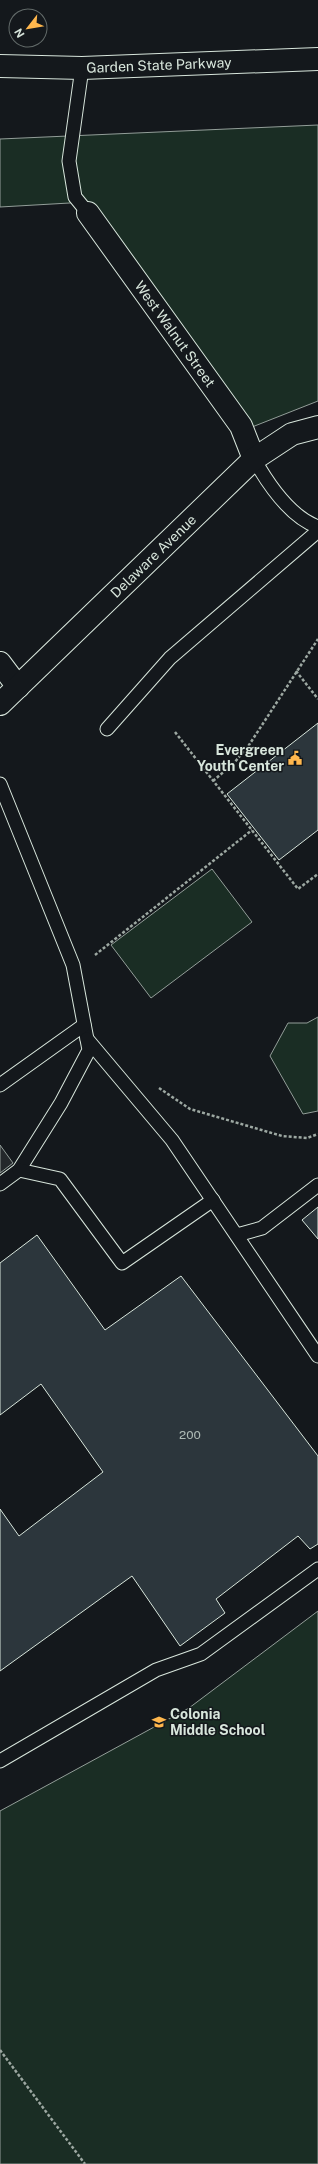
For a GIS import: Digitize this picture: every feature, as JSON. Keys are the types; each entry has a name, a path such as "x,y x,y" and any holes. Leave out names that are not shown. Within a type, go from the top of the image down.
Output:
{"main road":[{"name":"Garden State Parkway","path":"0,66 82,68 318,59"},
{"name":"West Walnut Street","path":"88,213 241,426 254,459"},
{"name":"Delaware Avenue","path":"0,704 254,459 292,434 318,427"},
{"path":"0,663 18,687"}],"lane":[{"path":"82,68 69,161 75,197 88,213"},
{"path":"254,459 270,486 308,524 318,527"},
{"path":"106,729 170,658 318,530"},
{"path":"0,784 73,965 89,1050 61,1103 19,1170 0,1184"},
{"path":"0,1085 84,1025"},
{"path":"87,1039 172,1140 318,1356"},
{"path":"19,1170 60,1179 122,1263 213,1200"},
{"path":"237,1235 262,1228 318,1185"},
{"path":"0,1761 156,1670 201,1654 318,1569"}],"path":[{"path":"213,781 234,763 249,745 318,639"},
{"path":"296,671 318,699"},
{"path":"175,732 298,889 318,874"},
{"path":"95,955 252,830"},
{"path":"157,1087 190,1109 274,1133 307,1138 318,1134"},
{"path":"0,2050 85,2164"}],"green space":[{"path":"318,125 318,401 247,429 87,202 0,207 0,139"},
{"path":"212,869 252,922 151,998 111,945"},
{"path":"318,1017 318,1111 303,1114 270,1056 288,1023 307,1023"},
{"path":"318,1611 318,2164 0,2164 0,1811 189,1708"}],"shaded area":[{"path":"0,1145 13,1163 0,1173"}],"building":[{"name":"Evergreen Youth Center","path":"318,723 318,830 279,860 227,794"},
{"path":"318,1207 318,1239 302,1220"},
{"path":"37,1235 105,1330 181,1276 318,1456 318,1544 310,1549 298,1536 216,1599 225,1613 180,1646 132,1576 0,1671 0,1509 19,1536 103,1472 41,1384 0,1415 0,1263"}],"place":[{"name":"Evergreen Youth Center","path":"295,758"},
{"name":"Colonia Middle School","path":"159,1722"}]}
